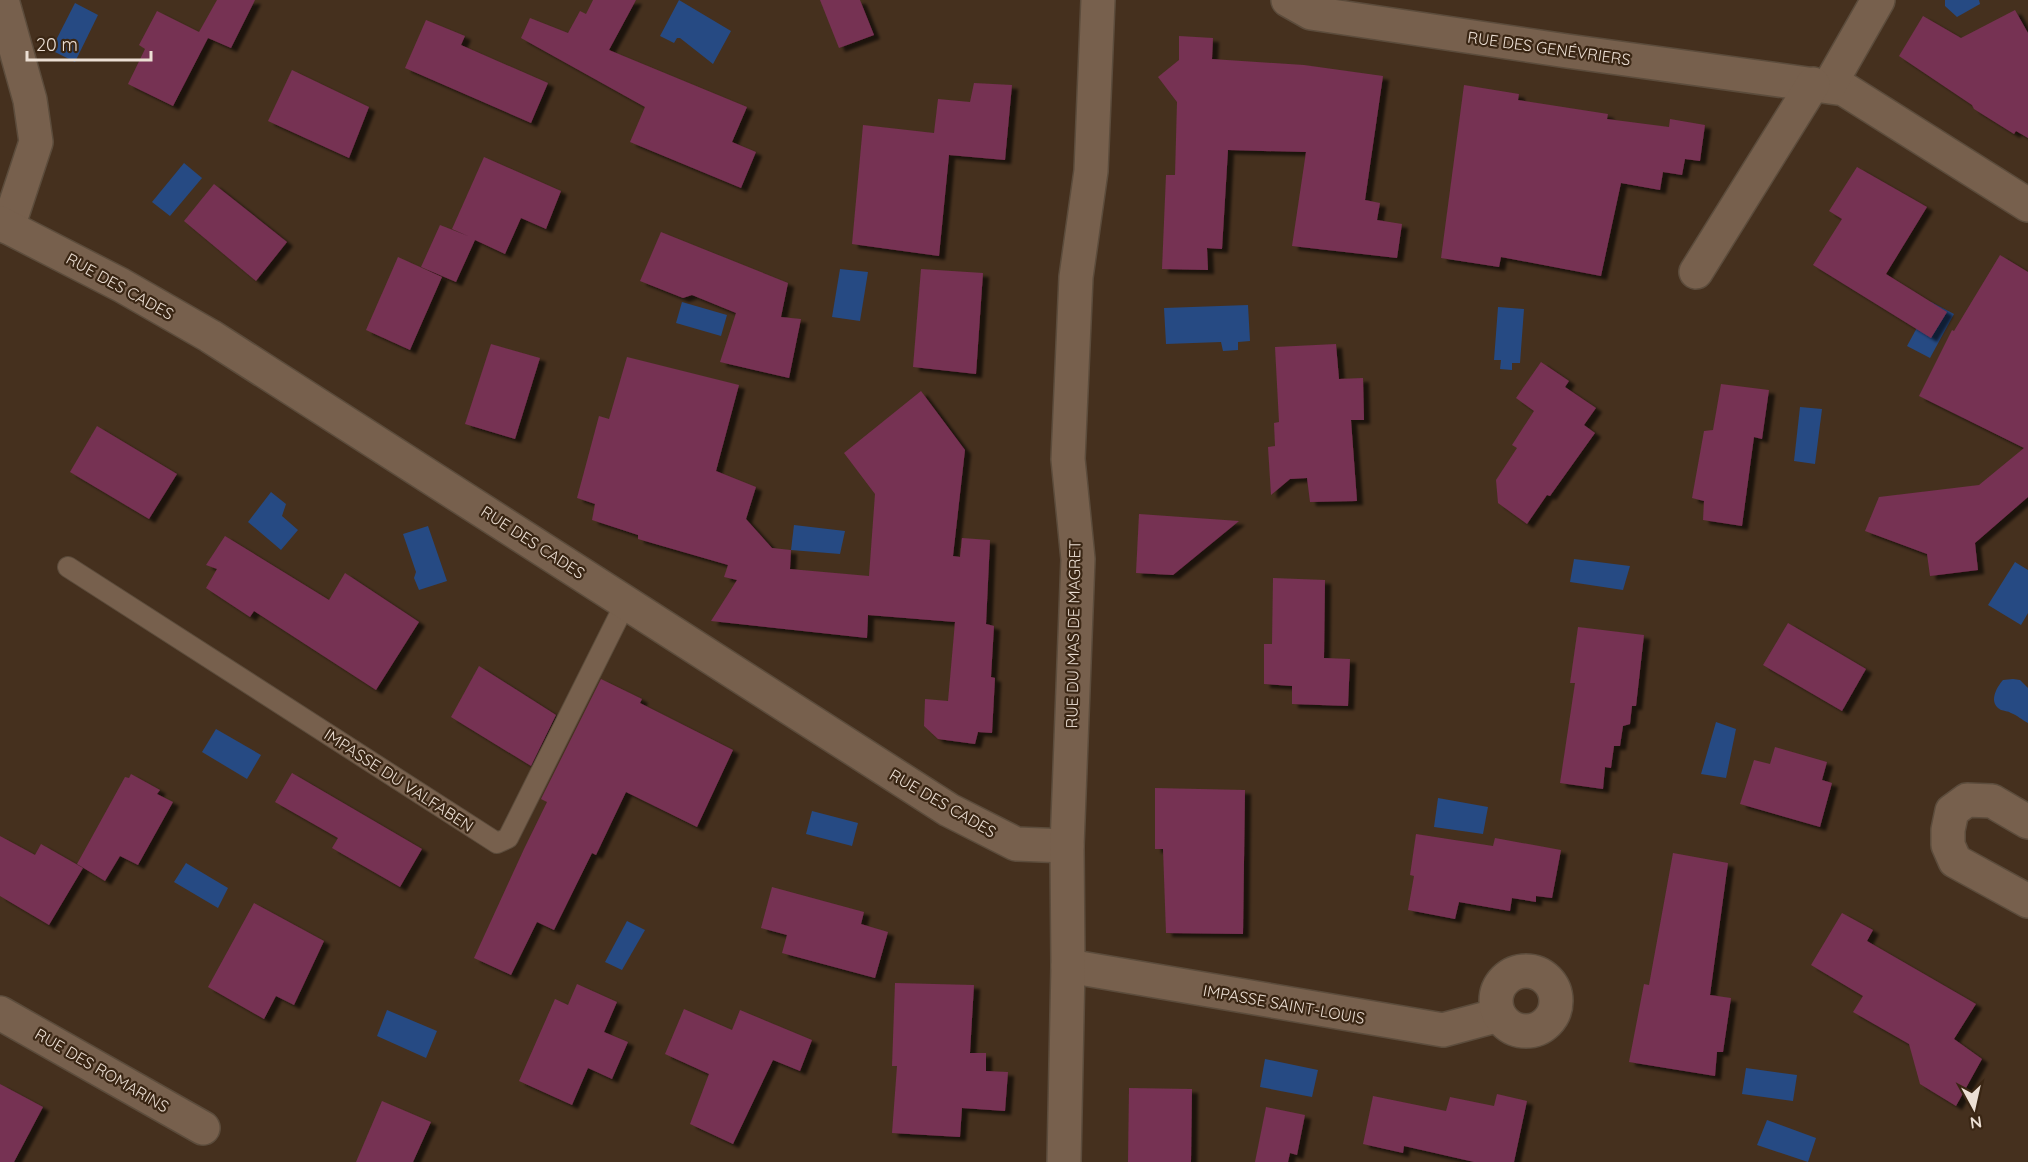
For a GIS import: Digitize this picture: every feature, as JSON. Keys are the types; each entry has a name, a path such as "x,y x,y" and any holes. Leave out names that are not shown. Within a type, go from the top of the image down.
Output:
{"street":[{"path":"2,0 30,100 36,142 4,225"},
{"name":"RUE DU MAS DE MAGRET","path":"1064,1162 1068,966 1067,846 1078,559 1068,459 1076,277 1091,171 1098,0"},
{"name":"RUE DES GENÉVRIERS","path":"1288,0 1311,13 1568,51 1844,88 2028,205"},
{"path":"1696,272 1878,0"},
{"name":"RUE DES CADES","path":"4,225 121,285 210,336 948,810 1016,844 1067,846"},
{"path":"2028,822 1992,801 1967,800 1952,812 1948,830 1948,845 1955,861 2028,901"},
{"name":"IMPASSE SAINT-LOUIS","path":"1068,966 1443,1030 1499,1016"},
{"name":"RUE DES ROMARINS","path":"0,1013 203,1128"}],"lane":[{"name":"IMPASSE DU VALFABEN","path":"68,567 497,843 508,838 626,602"}],"water":[{"path":"679,0 731,31 713,64 680,38 677,38 674,43 660,36"},
{"path":"1945,0 1979,0 1980,4 1957,17 1945,6"},
{"path":"75,3 98,15 75,62 51,50"},
{"path":"184,163 202,178 170,216 152,202"},
{"path":"840,269 868,272 860,321 832,317"},
{"path":"682,302 727,315 721,336 676,323"},
{"path":"1931,302 1954,314 1930,358 1907,346"},
{"path":"1248,305 1250,341 1238,342 1238,350 1223,351 1221,342 1166,344 1164,308"},
{"path":"1498,307 1524,309 1520,363 1512,363 1512,370 1500,369 1501,360 1494,360"},
{"path":"1800,407 1822,409 1815,464 1794,461"},
{"path":"271,492 286,504 282,516 298,530 281,550 248,522"},
{"path":"794,525 845,531 840,554 791,550"},
{"path":"428,526 447,581 419,590 414,578 416,572 403,534"},
{"path":"1574,559 1630,566 1623,590 1570,582"},
{"path":"2015,562 2028,570 2028,613 2021,625 1988,605"},
{"path":"2003,680 2020,680 2028,688 2028,723 2001,710 1995,703 1994,695 2000,683"},
{"path":"1716,722 1736,729 1726,778 1701,774"},
{"path":"216,729 261,755 247,779 202,752"},
{"path":"1438,798 1488,807 1483,834 1434,827"},
{"path":"812,811 858,823 852,846 806,834"},
{"path":"186,863 228,888 218,908 174,882"},
{"path":"627,921 645,930 622,970 605,962"},
{"path":"387,1010 437,1031 426,1058 377,1036"},
{"path":"1265,1059 1318,1070 1312,1097 1260,1087"},
{"path":"1746,1068 1797,1075 1793,1101 1742,1094"},
{"path":"1767,1120 1816,1138 1808,1162 1757,1145"}],"building":[{"path":"217,0 255,0 231,48 208,38 173,106 128,84 145,49 139,45 157,11 199,32"},
{"path":"593,0 636,0 609,50 747,107 732,142 756,152 741,188 630,142 645,107 521,38 530,18 568,33 580,11 586,14"},
{"path":"820,0 860,0 874,35 839,48"},
{"path":"2015,10 2028,33 2028,138 2016,131 2014,134 1974,109 1972,105 1899,56 1923,16 1961,38"},
{"path":"426,20 465,36 461,45 548,83 531,123 405,68"},
{"path":"1179,36 1213,38 1212,59 1304,65 1383,76 1365,200 1380,203 1377,220 1402,224 1397,258 1292,246 1306,152 1228,150 1222,249 1207,248 1208,270 1162,269 1166,175 1175,175 1177,102 1158,77 1179,60"},
{"path":"292,70 369,107 349,158 268,121"},
{"path":"974,83 1012,85 1005,160 949,155 939,256 852,244 863,125 934,133 938,99 970,102"},
{"path":"1464,85 1519,94 1518,100 1608,114 1607,119 1669,127 1670,119 1705,125 1700,161 1685,159 1682,175 1663,172 1660,190 1621,183 1601,276 1501,257 1499,267 1441,258"},
{"path":"484,157 561,191 546,229 521,218 505,254 475,240 456,282 421,267 440,225 468,236 452,229"},
{"path":"1857,167 1927,207 1886,274 1947,312 1931,338 1813,265 1842,219 1829,211"},
{"path":"214,184 287,242 256,281 184,221"},
{"path":"661,232 788,283 781,317 801,319 789,378 720,362 736,313 692,295 683,298 640,281"},
{"path":"2000,255 2028,272 2028,497 1975,543 1978,570 1930,576 1927,554 1865,531 1879,497 1979,485 2024,448 1919,396 1952,330 1954,331"},
{"path":"398,257 442,277 410,350 366,330"},
{"path":"921,269 983,273 976,374 913,367"},
{"path":"491,344 540,358 515,439 465,424"},
{"path":"1336,344 1339,379 1363,378 1364,420 1351,420 1357,501 1310,502 1307,478 1290,479 1271,495 1268,447 1275,446 1274,423 1279,422 1275,347"},
{"path":"627,357 739,385 716,471 756,487 746,519 772,548 791,550 790,569 869,576 875,494 844,453 921,391 965,450 953,556 960,557 962,538 990,540 986,624 994,626 991,677 995,678 992,733 978,732 975,744 938,739 924,726 925,699 948,701 955,622 868,615 867,638 711,621 737,580 724,577 728,565 638,539 638,535 592,520 595,504 577,498 599,416 609,419"},
{"path":"1541,362 1569,381 1565,387 1596,408 1584,425 1595,433 1527,524 1498,503 1496,480 1517,448 1512,445 1534,411 1516,398"},
{"path":"1721,384 1769,390 1762,439 1754,437 1742,526 1703,520 1704,501 1692,498 1704,431 1713,430"},
{"path":"97,426 177,474 149,519 70,472"},
{"path":"1139,514 1239,521 1173,575 1136,573"},
{"path":"225,536 329,600 345,573 419,622 376,690 254,611 250,617 206,588 217,569 206,565"},
{"path":"1273,578 1325,580 1324,658 1350,659 1348,706 1292,704 1292,686 1264,684 1264,644 1272,644"},
{"path":"1788,623 1866,669 1842,711 1763,665"},
{"path":"1578,627 1644,635 1636,706 1632,706 1630,724 1623,726 1620,746 1614,746 1611,768 1605,767 1603,789 1560,783 1575,683 1570,683"},
{"path":"479,666 556,715 531,766 451,717"},
{"path":"601,679 642,699 640,703 733,750 697,827 626,792 596,855 592,853 554,930 537,922 511,975 474,958 547,802 541,799"},
{"path":"1775,747 1827,762 1822,780 1832,783 1820,827 1740,804 1754,760 1770,764"},
{"path":"292,773 422,849 400,887 332,848 338,838 275,802"},
{"path":"131,774 160,790 157,794 173,802 138,865 120,856 105,881 77,864 125,777 129,778"},
{"path":"1155,788 1245,790 1243,934 1166,933 1163,849 1155,849"},
{"path":"1416,834 1493,846 1495,838 1561,850 1552,898 1536,896 1536,902 1512,898 1510,911 1459,902 1455,919 1408,910 1414,876 1410,875"},
{"path":"0,836 35,855 41,844 83,868 49,925 0,896"},
{"path":"1673,853 1728,863 1710,995 1731,998 1723,1052 1717,1052 1715,1076 1629,1062 1644,984 1649,985"},
{"path":"772,887 864,912 861,924 888,932 875,978 782,953 787,935 761,928"},
{"path":"254,903 324,941 294,1005 276,996 264,1019 208,987"},
{"path":"1842,913 1873,930 1867,941 1976,1004 1954,1039 1982,1059 1956,1106 1920,1084 1909,1044 1853,1012 1863,996 1811,965"},
{"path":"895,983 974,985 970,1053 986,1053 986,1071 1008,1072 1005,1111 962,1108 960,1137 892,1133 897,1066 892,1066"},
{"path":"577,984 617,1002 604,1032 628,1042 612,1079 588,1068 572,1105 519,1081 555,999 568,1005"},
{"path":"684,1009 732,1030 740,1010 812,1040 800,1071 773,1060 733,1144 690,1124 709,1074 665,1054"},
{"path":"0,1084 43,1107 14,1162 0,1162"},
{"path":"1129,1088 1192,1089 1191,1162 1128,1162"},
{"path":"1497,1094 1527,1101 1514,1162 1474,1162 1404,1146 1403,1153 1363,1144 1373,1096 1446,1111 1450,1097 1494,1106"},
{"path":"382,1101 431,1122 413,1162 356,1162"},
{"path":"1266,1107 1305,1115 1297,1155 1290,1153 1288,1162 1255,1162"}]}
